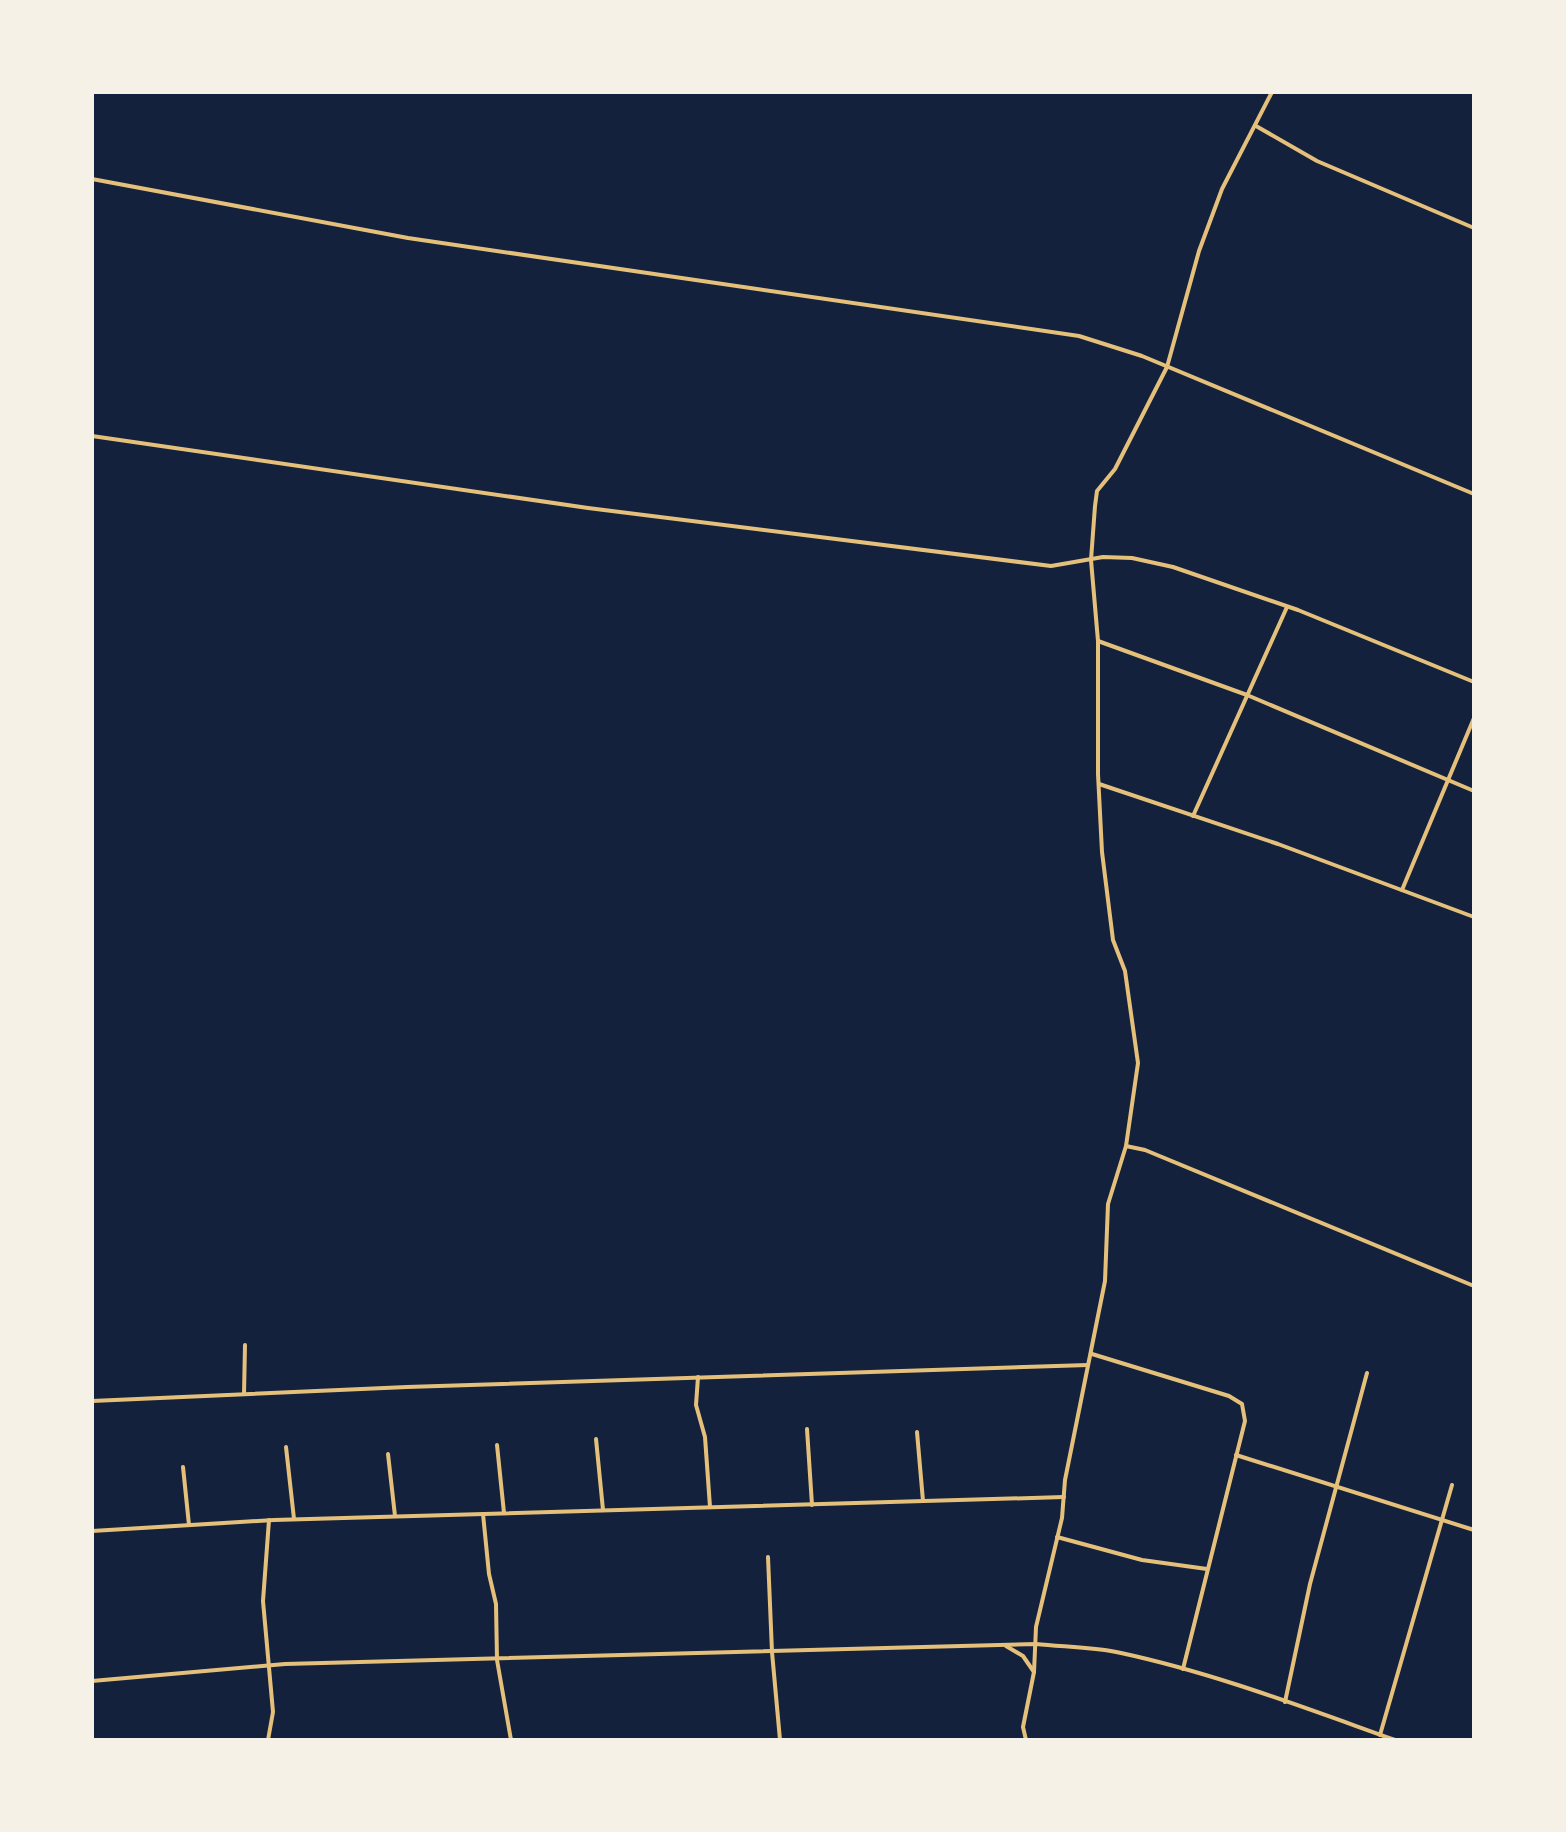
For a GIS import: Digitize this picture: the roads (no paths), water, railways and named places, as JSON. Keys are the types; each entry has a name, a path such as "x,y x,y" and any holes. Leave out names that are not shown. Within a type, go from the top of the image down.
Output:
{"street":[{"path":"1026,1740 1023,1727 1034,1672 1036,1627 1057,1537 1092,1354 1105,1281 1108,1204 1126,1146 1138,1063 1125,971 1113,940 1102,852 1098,641 1091,560 1097,491 1115,469 1167,367 1199,251 1222,189 1272,92"},
{"path":"1256,126 1317,161 1474,228"},
{"path":"92,179 408,238 1079,336 1167,367 1474,494"},
{"path":"92,436 588,508 1039,565 1051,566 1103,557 1132,558 1173,567 1287,607 1474,682"},
{"path":"1193,816 1287,607"},
{"path":"1098,641 1247,695 1474,791"},
{"path":"1402,890 1474,718"},
{"path":"1099,784 1278,844 1474,917"},
{"path":"1126,1146 1145,1150 1474,1286"},
{"path":"244,1394 245,1345"},
{"path":"1092,1354 1229,1396 1242,1404 1245,1421 1183,1669"},
{"path":"92,1401 1088,1365"},
{"path":"1285,1702 1310,1584 1367,1373"},
{"path":"698,1377 696,1405 705,1437 710,1507"},
{"path":"807,1429 812,1505"},
{"path":"917,1432 923,1501"},
{"path":"596,1439 603,1510"},
{"path":"497,1445 504,1513"},
{"path":"286,1447 294,1519"},
{"path":"388,1454 395,1516"},
{"path":"1236,1455 1474,1530"},
{"path":"183,1467 189,1525"},
{"path":"1380,1735 1452,1485"},
{"path":"92,1531 294,1519 1064,1497"},
{"path":"483,1514 489,1574 496,1604 497,1660 511,1740"},
{"path":"268,1740 273,1712 263,1601 269,1520"},
{"path":"1057,1537 1142,1560 1208,1569"},
{"path":"768,1557 780,1740"},
{"path":"92,1681 268,1665 1036,1644 1117,1652 1183,1669 1395,1740"},
{"path":"1004,1645 1023,1656 1034,1672"}]}
